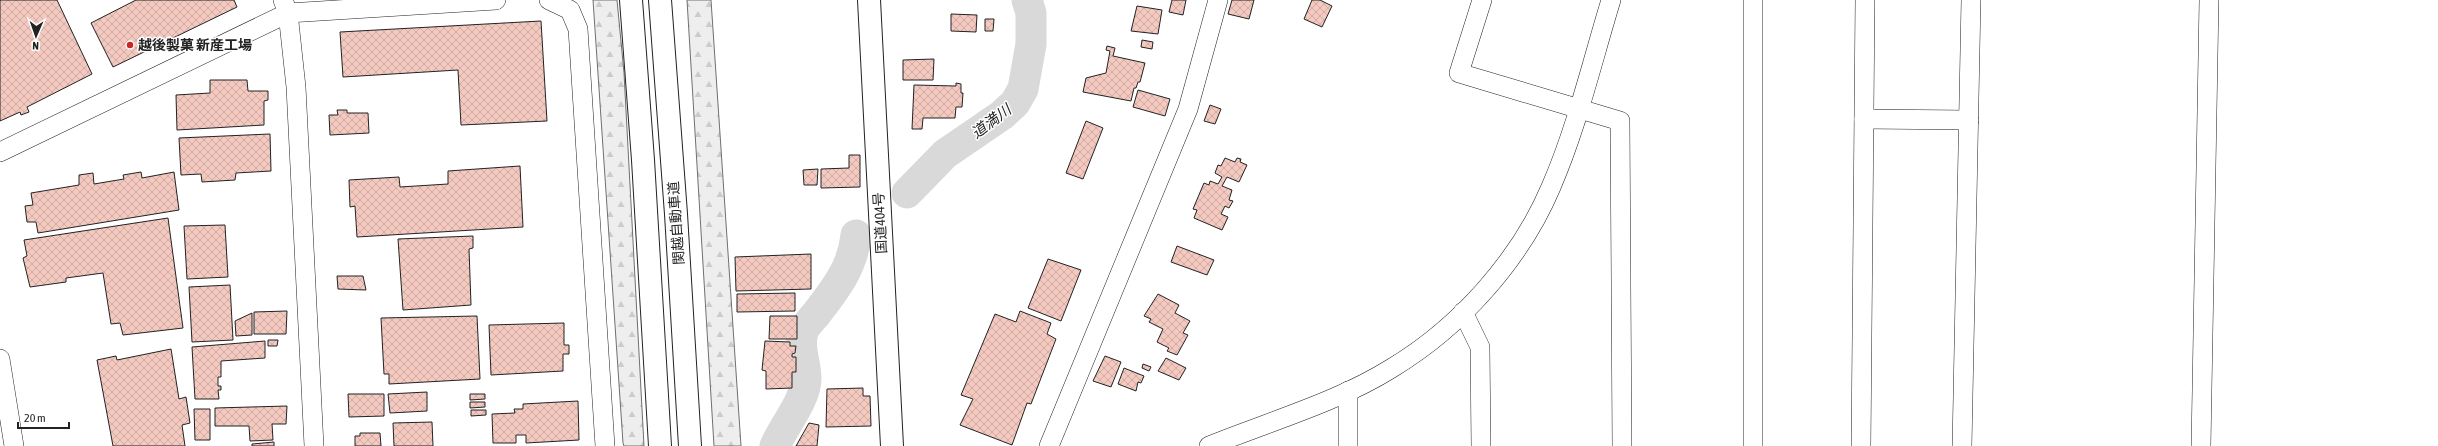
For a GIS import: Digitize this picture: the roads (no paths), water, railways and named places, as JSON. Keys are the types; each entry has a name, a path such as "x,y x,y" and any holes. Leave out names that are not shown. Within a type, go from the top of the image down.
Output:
{"highway":[{"name":"関越自動車道","path":"631,0 644,168 660,446"},
{"name":"関越自動車道","path":"660,0 676,214 690,446"},
{"name":"国道404号","path":"869,0 892,446"}],"street":[{"path":"0,152 285,6 496,0"},
{"path":"550,0 570,10 578,29 605,446"},
{"path":"1049,446 1188,109 1218,0"},
{"path":"1482,0 1459,73 1578,110 1620,121 1622,446"},
{"path":"1215,445 1348,391 1392,369 1426,344 1463,312 1503,266 1538,214 1562,161 1611,0"},
{"path":"1753,446 1754,0"},
{"path":"1861,446 1865,0"},
{"path":"1962,446 1971,0"},
{"path":"2201,446 2209,0"},
{"path":"285,6 296,87 314,446"},
{"path":"1864,119 1969,120"},
{"path":"1463,312 1480,347 1481,446"},
{"path":"0,359 14,446"},
{"path":"1348,391 1348,446"}],"waterway":[{"name":"道満川","path":"907,193 945,154 1002,115 1015,103 1023,89 1031,44 1031,13 1027,0"},
{"name":"道満川","path":"775,446 799,404 805,386 806,372 801,343 803,332 831,295 842,277 851,257 856,235"}],"place":[{"name":"越後製菓 新産工場","path":"130,45"}]}
